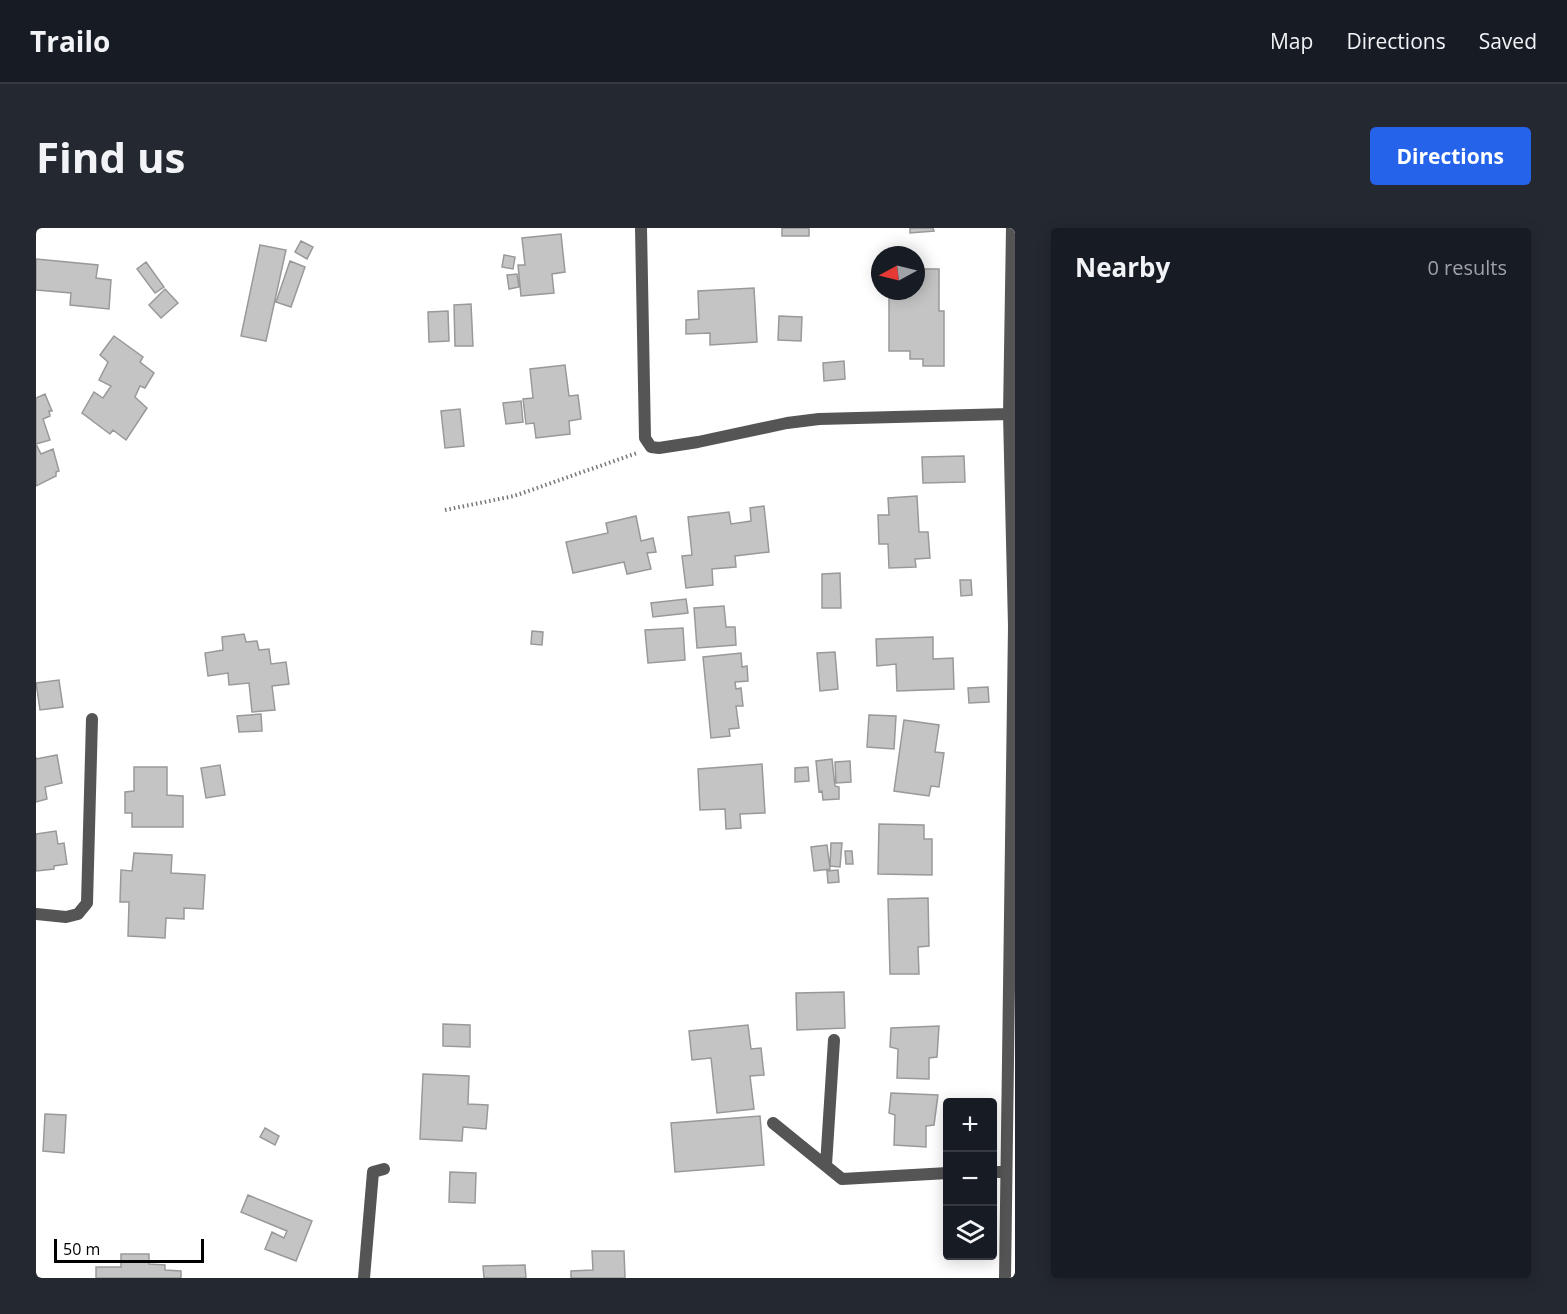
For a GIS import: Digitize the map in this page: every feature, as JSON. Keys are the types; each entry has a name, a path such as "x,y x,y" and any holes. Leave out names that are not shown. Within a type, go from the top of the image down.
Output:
{"street":[{"path":"641,228 645,438 651,447 659,448 698,442 787,423 819,419 1009,414"},
{"path":"1005,1278 1014,626 1009,414 1012,228"},
{"path":"36,915 66,917 78,914 87,903 92,718"},
{"path":"826,1165 834,1040"},
{"path":"772,1123 842,1179 943,1173"},
{"path":"364,1278 373,1172 384,1169"},
{"path":"997,1172 1006,1172"}],"path":[{"path":"445,510 514,496 651,447"}],"building":[{"path":"782,228 809,228 809,236 782,236"},
{"path":"910,228 933,228 934,231 910,233"},
{"path":"561,234 565,272 552,274 554,293 521,296 518,265 525,265 522,238"},
{"path":"301,241 313,247 307,259 295,252"},
{"path":"260,245 286,250 266,341 241,336"},
{"path":"504,255 515,257 513,269 502,267"},
{"path":"36,259 98,265 96,278 111,280 109,309 70,305 71,293 36,290"},
{"path":"290,261 305,267 291,307 276,302"},
{"path":"146,262 164,287 155,293 137,269"},
{"path":"925,269 939,269 939,311 944,311 944,366 923,366 923,359 910,359 910,351 889,351 889,300 925,300"},
{"path":"517,274 519,287 509,289 507,275"},
{"path":"754,288 757,342 710,345 710,333 686,334 686,320 699,319 698,291"},
{"path":"165,289 178,303 161,318 149,305"},
{"path":"471,304 473,346 455,346 454,305"},
{"path":"448,311 449,341 429,342 428,312"},
{"path":"779,316 802,317 801,341 778,340"},
{"path":"114,336 143,357 140,362 154,373 145,388 140,386 135,397 147,408 126,440 113,430 110,434 82,413 94,392 103,398 111,386 99,380 108,362 100,355"},
{"path":"844,361 845,379 824,381 823,363"},
{"path":"565,365 569,396 578,395 581,419 569,421 570,434 536,438 534,423 526,424 523,399 533,398 530,369"},
{"path":"45,394 52,411 49,411 50,416 43,419 50,440 36,444 36,398"},
{"path":"521,401 523,422 506,424 503,403"},
{"path":"460,409 464,446 445,448 441,411"},
{"path":"36,444 41,454 53,449 59,471 56,472 56,476 36,486"},
{"path":"964,456 965,482 923,483 922,457"},
{"path":"917,496 919,532 928,532 930,558 915,559 916,567 889,568 888,544 879,544 878,515 889,515 888,498"},
{"path":"764,506 769,552 735,556 736,567 712,569 713,585 686,588 682,556 692,555 688,517 729,512 731,524 751,521 750,508"},
{"path":"636,516 641,541 653,538 656,552 647,553 651,569 627,574 624,562 573,573 566,542 608,533 606,523"},
{"path":"840,573 841,608 822,608 822,574"},
{"path":"960,580 971,580 972,595 961,596"},
{"path":"686,599 688,613 653,617 651,603"},
{"path":"724,606 726,627 735,627 736,645 697,648 694,608"},
{"path":"683,628 685,660 648,663 645,630"},
{"path":"532,631 543,632 542,645 531,644"},
{"path":"244,634 246,642 257,641 259,650 269,649 271,664 286,662 289,684 272,686 275,710 252,712 249,683 229,685 228,673 208,676 205,653 223,650 222,637"},
{"path":"933,637 933,659 953,658 954,689 897,691 896,664 877,666 876,639"},
{"path":"835,652 838,689 820,691 817,653"},
{"path":"741,653 742,667 747,666 748,681 735,682 736,689 741,688 743,706 736,706 739,728 729,729 730,736 711,738 703,657"},
{"path":"59,680 63,707 40,710 36,683"},
{"path":"988,687 989,702 969,703 968,688"},
{"path":"261,714 262,731 239,732 237,716"},
{"path":"869,715 896,716 894,749 867,747"},
{"path":"904,720 939,725 935,752 944,753 939,787 931,786 929,796 894,791"},
{"path":"57,755 62,783 45,787 47,799 36,802 36,759"},
{"path":"832,759 835,786 839,787 839,799 823,800 822,791 819,792 816,761"},
{"path":"850,761 851,782 836,783 835,762"},
{"path":"762,764 765,813 740,814 741,828 726,829 725,809 700,810 698,769"},
{"path":"220,765 225,795 206,798 201,768"},
{"path":"134,767 167,767 167,795 183,796 183,827 132,827 132,813 125,813 125,792 134,791"},
{"path":"808,767 809,781 795,782 795,768"},
{"path":"879,824 924,825 924,839 932,839 932,875 878,874"},
{"path":"56,831 58,844 64,843 67,864 54,866 54,869 36,871 36,834"},
{"path":"831,843 842,843 840,867 830,866"},
{"path":"827,845 830,869 814,871 811,847"},
{"path":"845,851 852,851 853,864 846,864"},
{"path":"134,853 172,855 171,873 205,875 203,909 184,908 184,919 166,918 165,938 128,936 129,902 120,902 121,870 132,871"},
{"path":"838,870 839,882 828,883 827,871"},
{"path":"928,898 929,946 918,947 919,974 890,974 888,899"},
{"path":"844,992 845,1028 797,1030 796,993"},
{"path":"443,1024 470,1025 470,1047 443,1046"},
{"path":"748,1025 751,1049 761,1048 764,1075 750,1076 754,1109 717,1113 711,1058 692,1060 689,1031"},
{"path":"939,1026 937,1057 929,1058 929,1079 897,1078 898,1049 890,1047 891,1028"},
{"path":"423,1074 469,1076 468,1104 488,1105 486,1129 463,1127 462,1141 420,1139"},
{"path":"891,1093 938,1095 934,1125 926,1126 926,1147 894,1145 895,1115 889,1113"},
{"path":"45,1114 66,1115 64,1153 43,1151"},
{"path":"760,1116 764,1165 675,1172 671,1123"},
{"path":"265,1128 279,1136 275,1145 260,1137"},
{"path":"450,1172 476,1173 475,1203 449,1202"},
{"path":"248,1195 312,1221 296,1261 265,1249 272,1232 284,1238 287,1231 241,1212"},
{"path":"592,1251 624,1251 625,1278 571,1278 571,1271 593,1270"},
{"path":"121,1254 149,1254 149,1264 165,1265 165,1270 181,1271 181,1278 96,1278 96,1267 121,1267"},
{"path":"525,1265 526,1278 484,1278 483,1266"}]}
